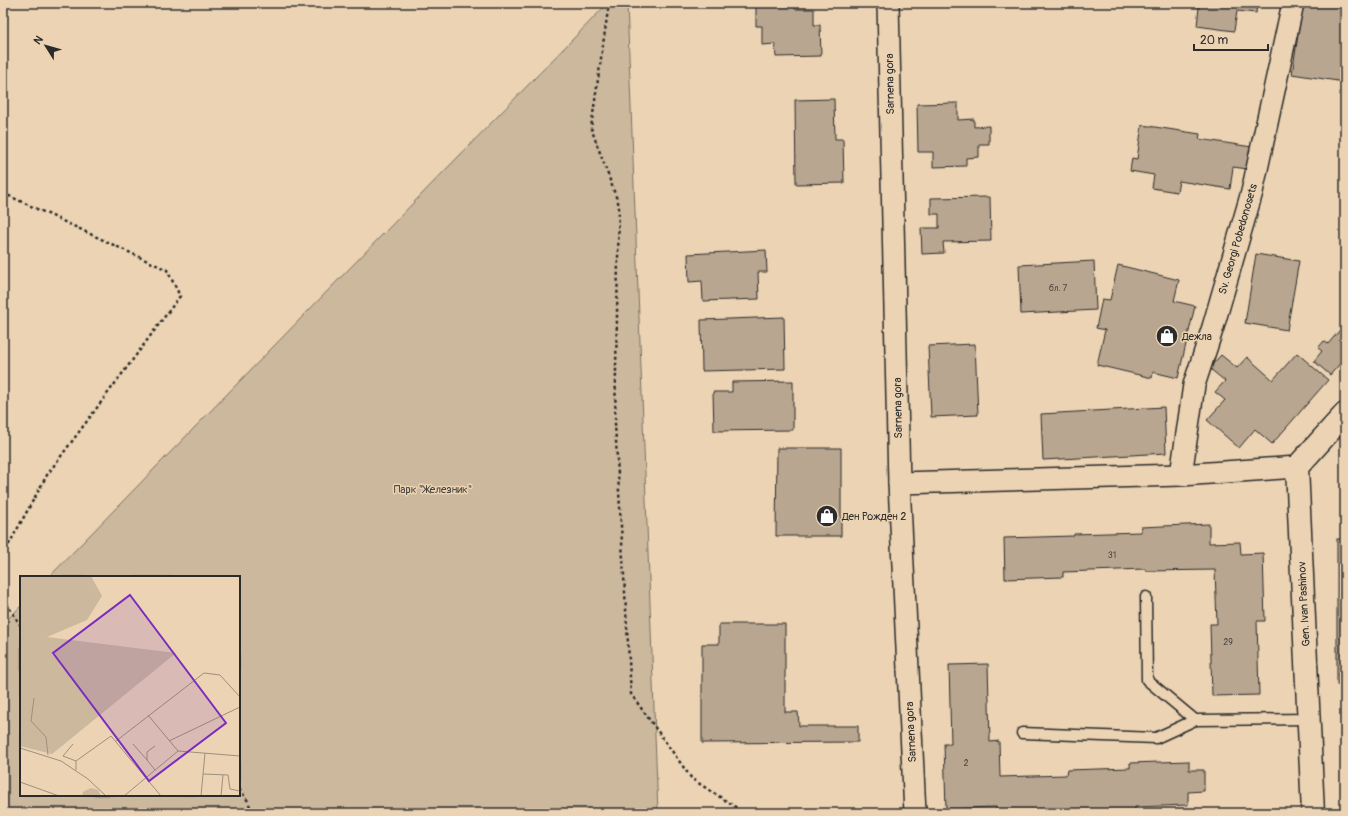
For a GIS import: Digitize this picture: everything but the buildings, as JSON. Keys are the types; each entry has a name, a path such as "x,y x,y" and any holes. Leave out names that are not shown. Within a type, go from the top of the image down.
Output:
{"street":[{"name":"Sarnena gora","path":"888,3 899,483 915,813"},
{"name":"Sv. Georgi Pobedonosets","path":"1181,475 1194,385 1213,327 1252,192 1293,3"},
{"path":"899,483 1181,475 1297,467 1345,414"},
{"name":"Gen. Ivan Pashinov","path":"1297,467 1313,813"}],"lane":[{"path":"1146,597 1147,680 1195,720"},
{"path":"1022,733 1156,738 1195,720 1309,719"}],"path":[{"path":"609,3 591,128 619,205 615,424 632,694 692,779 737,808 742,813"},
{"path":"3,193 167,270 180,296 47,476 3,555"},
{"path":"3,598 20,624"},
{"path":"240,790 248,801 252,813"}],"green space":[{"name":"Парк \"Железник\"","path":"608,3 627,3 658,813 3,813 3,624 20,607 20,796 240,796 240,576 50,576"}],"place":[{"name":"Дежла","path":"1167,336"},
{"name":"Ден Рожден 2","path":"827,516"}]}
